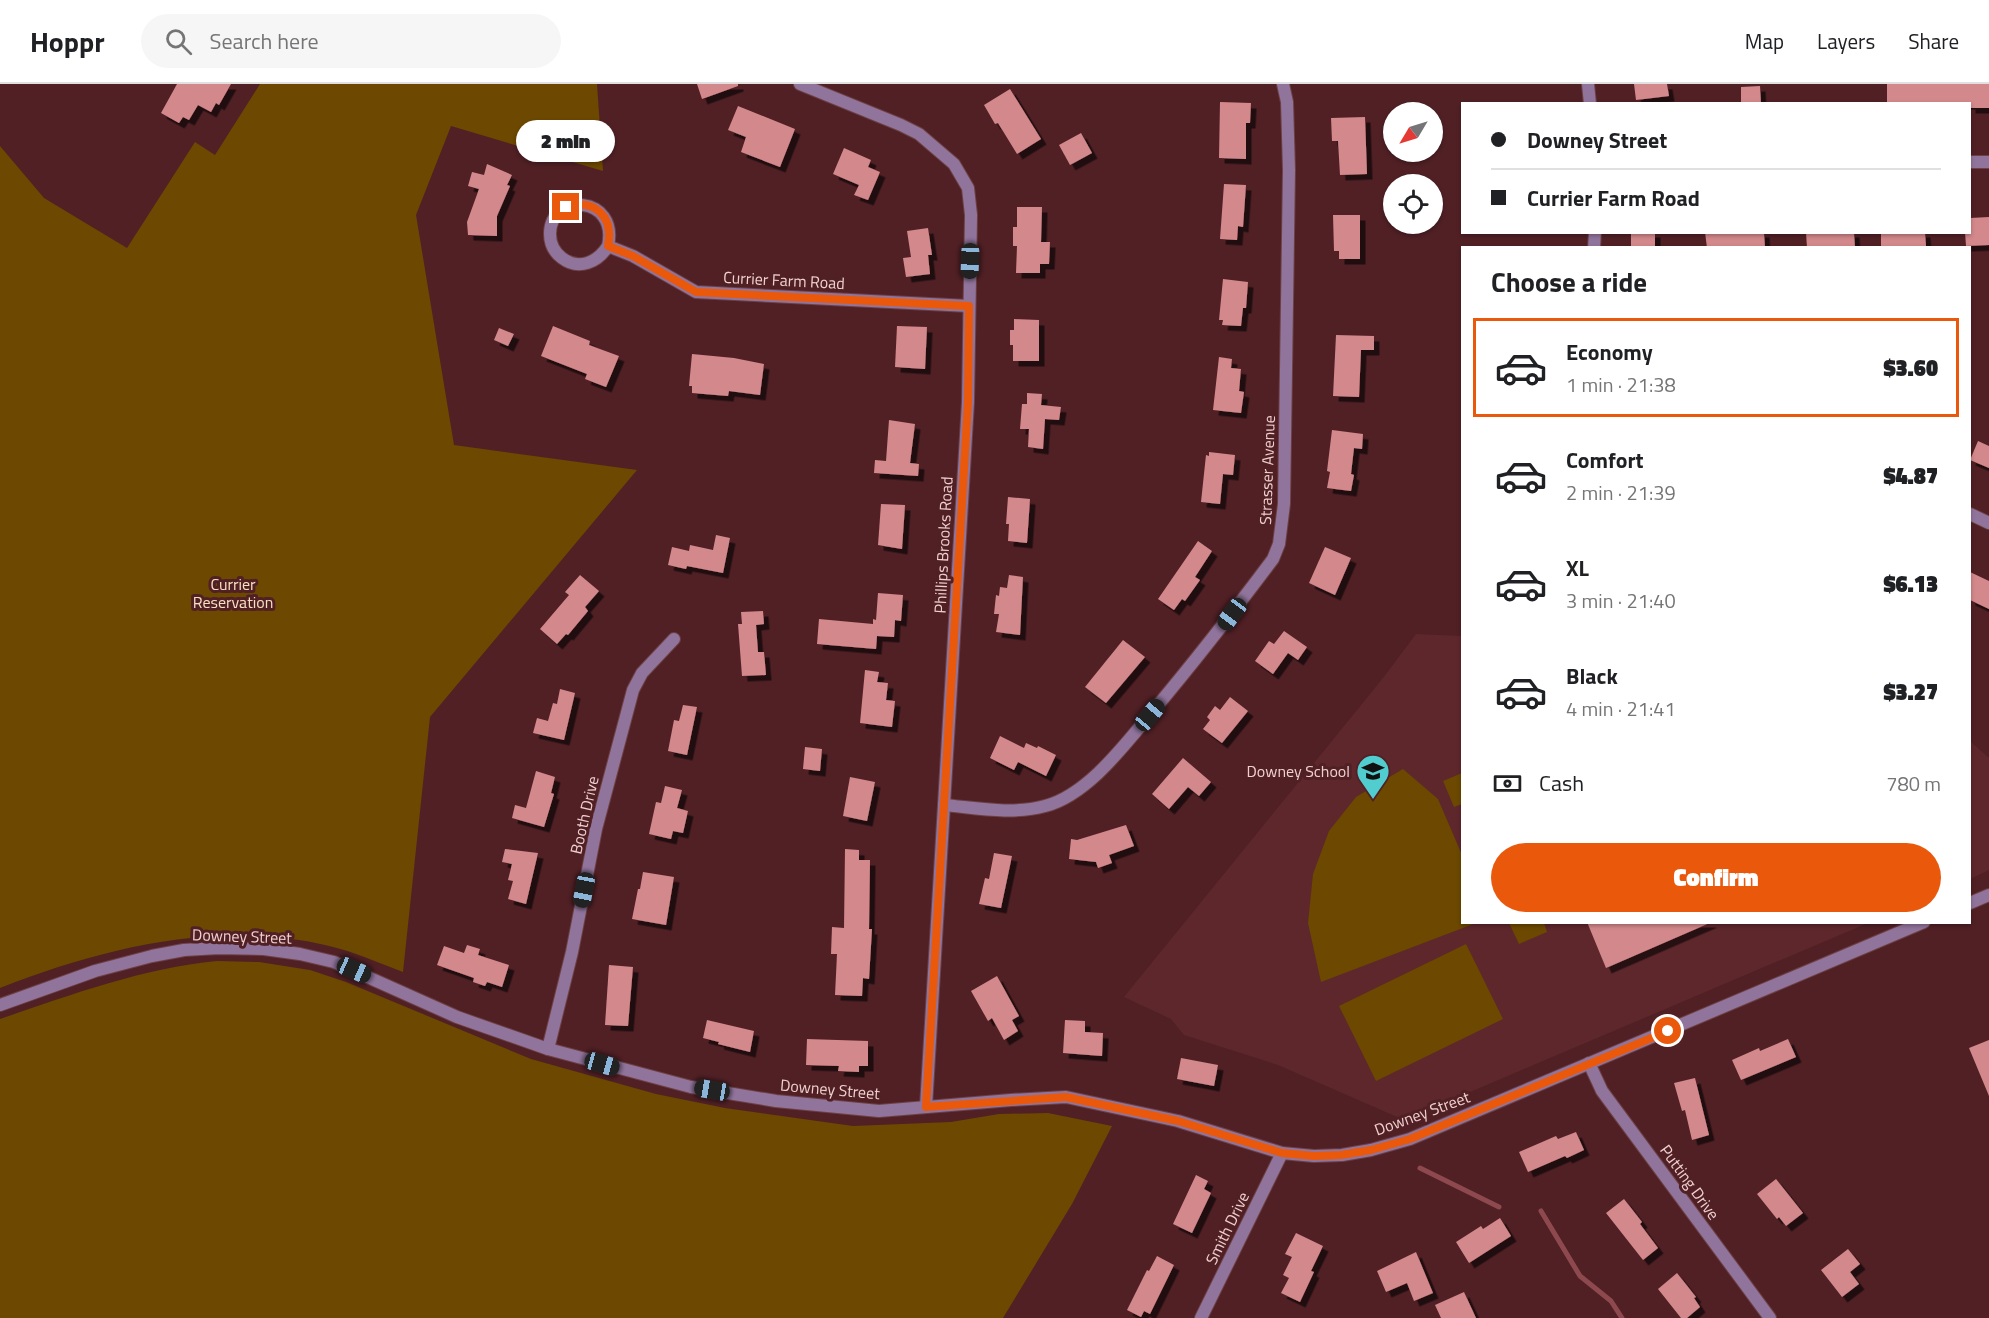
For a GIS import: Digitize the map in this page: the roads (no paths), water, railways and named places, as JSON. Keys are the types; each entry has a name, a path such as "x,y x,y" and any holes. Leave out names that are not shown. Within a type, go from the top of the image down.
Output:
{"street":[{"name":"Phillips Brooks Road","path":"800,84 901,125 919,135 954,165 968,188 972,215 968,402 926,1107"},
{"name":"Strasser Avenue","path":"944,805 1000,811 1025,810 1047,806 1089,781 1108,764 1205,650 1273,559 1279,544 1284,504 1289,170 1287,102 1283,84"},
{"path":"1588,84 1590,102"},
{"path":"1971,162 1989,162"},
{"path":"576,204 597,209 609,225 608,246 594,261 585,264 567,261 553,248 550,230 553,220 566,207 576,204"},
{"name":"Currier Farm Road","path":"608,246 633,256 696,292 969,306"},
{"path":"1971,514 1989,523"},
{"name":"Booth Drive","path":"548,1049 572,951 596,829 633,690 642,673 674,639"},
{"path":"1971,903 1989,895"},
{"name":"Downey Street","path":"0,1005 95,971 152,956 196,950 264,950 300,954 334,962 457,1017 548,1049 691,1087 776,1101 879,1111 1066,1097 1178,1121 1282,1153 1314,1156 1341,1155 1376,1149 1410,1139 1919,924"},
{"name":"Putting Drive","path":"1589,1063 1602,1091 1770,1318"},
{"name":"Smith Drive","path":"1201,1318 1282,1153"}],"waterway":[{"path":"1420,1168 1499,1207"},
{"path":"1541,1211 1580,1276 1611,1301 1622,1318"}],"place":[{"name":"Downey School","path":"1373,800"}],"park label":[{"name":"Currier Reservation","path":"233,593"}]}
